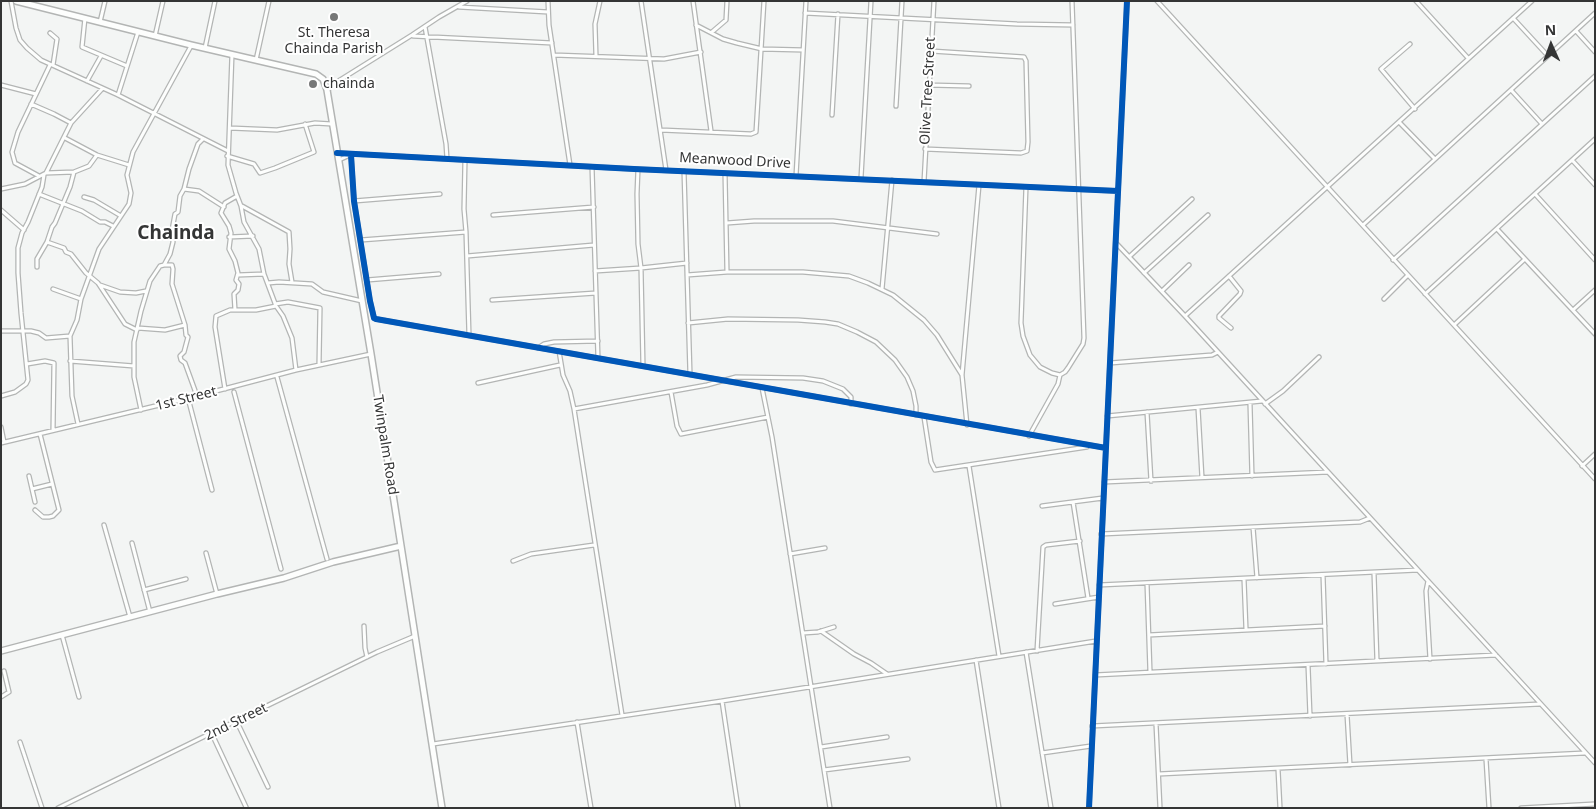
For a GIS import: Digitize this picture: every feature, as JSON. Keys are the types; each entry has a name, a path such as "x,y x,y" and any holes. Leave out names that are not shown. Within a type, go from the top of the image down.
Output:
{"main road":[{"path":"16,1 256,60"},
{"name":"Twinpalm Road","path":"256,60 316,74 323,78 326,83 371,354 442,808"},
{"path":"1,651 401,546"}],"street":[{"path":"11,1 20,40 31,53 228,151"},
{"path":"100,22 105,1"},
{"path":"155,36 163,1"},
{"path":"205,48 215,1"},
{"path":"256,60 269,1"},
{"path":"327,90 467,1"},
{"path":"478,1 483,7"},
{"path":"548,1 552,43 570,165"},
{"path":"596,56 596,24 600,1"},
{"path":"641,1 666,170"},
{"path":"693,1 711,131"},
{"path":"712,32 726,20 727,1"},
{"path":"660,130 751,134 756,132 764,1"},
{"path":"796,176 806,1"},
{"path":"861,178 870,1"},
{"path":"896,106 902,1"},
{"name":"Olive Tree Street","path":"924,182 934,1"},
{"path":"1026,187 1021,323 1023,336 1030,355 1040,367 1060,374 1068,368 1084,338 1072,1"},
{"path":"1090,807 1091,746 1127,1"},
{"path":"1157,1 1595,479"},
{"path":"1416,1 1468,58"},
{"path":"1185,316 1532,1"},
{"path":"457,7 548,12"},
{"path":"1363,225 1595,12"},
{"path":"805,13 1017,24 1073,25"},
{"path":"832,115 838,14"},
{"path":"85,18 81,46 127,66"},
{"path":"1513,18 1548,56"},
{"path":"696,25 723,39 762,49 803,50"},
{"path":"425,26 447,159"},
{"path":"118,96 138,31"},
{"path":"1576,31 1595,52"},
{"path":"43,175 15,162 12,152 31,104 52,65 57,39 50,33"},
{"path":"412,36 552,43"},
{"path":"1410,44 1382,68 1381,71 1415,109"},
{"path":"78,424 72,396 70,336 77,320 81,299 97,254 127,208 130,198 127,178 133,152 191,45"},
{"path":"925,149 1022,153 1027,151 1028,142 1026,61 1024,57 931,51"},
{"path":"554,55 672,59 701,52"},
{"path":"232,54 228,165 237,196 242,206 244,222 261,254 264,274 292,338 296,370"},
{"path":"87,81 102,56"},
{"path":"1393,260 1595,76"},
{"path":"1,85 36,94"},
{"path":"928,85 969,86"},
{"path":"1,396 15,392 28,382 18,267 19,241 39,194 43,175 71,123 102,89"},
{"path":"1511,90 1542,124"},
{"path":"31,104 71,123"},
{"path":"1400,122 1435,159"},
{"path":"230,128 277,130 305,124 333,124"},
{"path":"227,156 254,164 260,173 314,152 305,124"},
{"path":"64,138 96,155 129,165"},
{"path":"164,265 170,254 173,242 172,230 175,214 178,212 180,196 198,144 203,139"},
{"path":"1425,294 1595,139"},
{"name":"Meanwood Drive","path":"337,153 592,167 1118,191"},
{"path":"338,160 350,154 354,200 372,308 374,318 376,319 1029,436 1106,448"},
{"path":"1,188 22,185 43,175 74,172 89,166 96,155"},
{"path":"465,160 464,209 469,335"},
{"path":"1572,160 1595,185"},
{"path":"592,167 598,358"},
{"path":"638,169 636,194 641,268 643,366"},
{"path":"684,171 690,374"},
{"path":"37,267 37,259 47,242 70,187 74,172"},
{"path":"725,173 727,272"},
{"path":"882,289 892,180"},
{"path":"967,424 962,376 979,185"},
{"path":"184,189 199,192 225,207"},
{"path":"39,194 82,211 100,222 114,226"},
{"path":"354,200 440,194"},
{"path":"1535,194 1595,260"},
{"path":"235,310 234,294 238,290 239,284 236,280 238,275 235,261 229,250 231,233 222,213 222,207 225,207 225,204 237,196"},
{"path":"84,197 94,200 121,216"},
{"path":"1130,256 1192,199"},
{"path":"242,206 288,232 289,264 292,282"},
{"path":"493,215 594,207"},
{"path":"1,210 24,230"},
{"path":"1144,273 1208,214"},
{"path":"727,223 804,220 833,221 937,234"},
{"path":"1498,229 1595,334"},
{"path":"361,240 466,232"},
{"path":"230,236 253,236"},
{"path":"47,242 64,248 66,252 71,254 89,276 100,285 125,324 138,329 165,330 185,325"},
{"path":"1115,242 1130,256 1595,763"},
{"path":"467,256 594,245"},
{"path":"1454,325 1525,259"},
{"path":"595,271 686,263"},
{"path":"141,410 135,383 134,342 146,291 160,266 164,265 172,266 172,284 188,337 184,352 180,356 181,360 185,363 197,396"},
{"path":"1162,291 1189,265"},
{"path":"687,275 727,272 803,272 858,279 882,289 903,302 930,326 962,376"},
{"path":"238,275 264,274"},
{"path":"367,280 439,274"},
{"path":"1384,299 1408,275"},
{"path":"1229,276 1241,291 1219,316 1231,328"},
{"path":"268,283 292,282 312,284 323,292 362,301"},
{"path":"100,285 120,292 136,293 146,291"},
{"path":"54,289 81,299"},
{"path":"1573,310 1595,290"},
{"path":"492,300 596,293"},
{"path":"225,389 215,327 216,316 235,310 256,310 288,302 320,308 319,364"},
{"path":"688,323 739,319 807,320 838,324 876,342 895,360 907,377 913,391 916,415"},
{"path":"1,331 24,330 36,332 46,338 70,336"},
{"path":"538,348 544,344 554,342 598,341"},
{"path":"559,351 564,381 570,391 574,409 622,716"},
{"path":"1110,363 1212,355 1218,352"},
{"name":"1st Street","path":"2,442 141,410 319,364 371,354"},
{"path":"1107,416 1264,403 1284,391 1319,356"},
{"path":"70,361 134,366"},
{"path":"27,364 54,363 53,430"},
{"path":"478,383 560,365"},
{"path":"1029,436 1058,384 1060,374"},
{"path":"278,377 327,559"},
{"path":"574,409 742,377 803,378 823,381 843,389 851,397 851,404"},
{"path":"762,388 830,808"},
{"path":"234,392 281,569"},
{"path":"671,392 677,426 681,434 768,418"},
{"path":"188,398 212,490"},
{"path":"1250,404 1252,476"},
{"path":"1198,408 1202,478"},
{"path":"1147,412 1151,481"},
{"path":"924,417 934,469 939,470 1093,446"},
{"path":"1,427 2,442"},
{"path":"35,510 43,517 49,517 59,510 40,434"},
{"path":"1582,466 1595,454"},
{"path":"969,466 999,656"},
{"path":"1104,482 1328,472"},
{"path":"29,476 35,502"},
{"path":"32,489 52,484"},
{"path":"1042,506 1103,498"},
{"path":"1073,502 1088,598"},
{"path":"1101,534 1360,522 1370,518"},
{"path":"104,525 130,618"},
{"path":"1253,527 1257,578"},
{"path":"1037,651 1043,547 1080,541"},
{"path":"132,543 150,612"},
{"path":"513,561 531,554 594,545"},
{"path":"790,554 825,548"},
{"path":"206,553 217,594"},
{"path":"1099,585 1418,570"},
{"path":"1374,573 1377,661"},
{"path":"1323,575 1326,664"},
{"path":"144,590 186,579"},
{"path":"1244,579 1246,629"},
{"path":"1428,581 1426,590 1430,659"},
{"path":"1147,583 1150,672"},
{"path":"1055,604 1098,596"},
{"path":"364,626 367,657"},
{"path":"1148,635 1325,626"},
{"path":"803,633 834,627"},
{"path":"821,631 838,644 887,674"},
{"path":"62,635 79,697"},
{"name":"2nd Street","path":"58,808 367,657 415,636"},
{"path":"432,744 722,701 1096,641"},
{"path":"1026,652 1051,808"},
{"path":"1095,675 1496,656"},
{"path":"976,660 999,808"},
{"path":"1308,665 1310,716"},
{"path":"1,696 9,692 4,671"},
{"path":"722,701 738,808"},
{"path":"1092,726 1541,704"},
{"path":"1347,714 1350,765"},
{"path":"237,722 268,787"},
{"path":"577,722 591,808"},
{"path":"1156,724 1160,808"},
{"path":"212,734 246,807"},
{"path":"820,747 887,737"},
{"path":"20,742 42,808"},
{"path":"1042,753 1091,746"},
{"path":"1159,774 1585,753"},
{"path":"824,770 908,759"},
{"path":"1486,759 1489,808"},
{"path":"1278,769 1280,808"},
{"path":"1521,808 1595,804"}],"cycle path":[{"path":"1089,808 1127,1"},
{"path":"337,153 634,169 1118,191"},
{"path":"351,155 354,201 370,301 374,318 376,319 1106,448"}],"place":[{"name":"St. Theresa Chainda Parish","path":"334,17"},
{"name":"chainda","path":"313,84"}],"district":[{"name":"Chainda","path":"176,234"}]}
